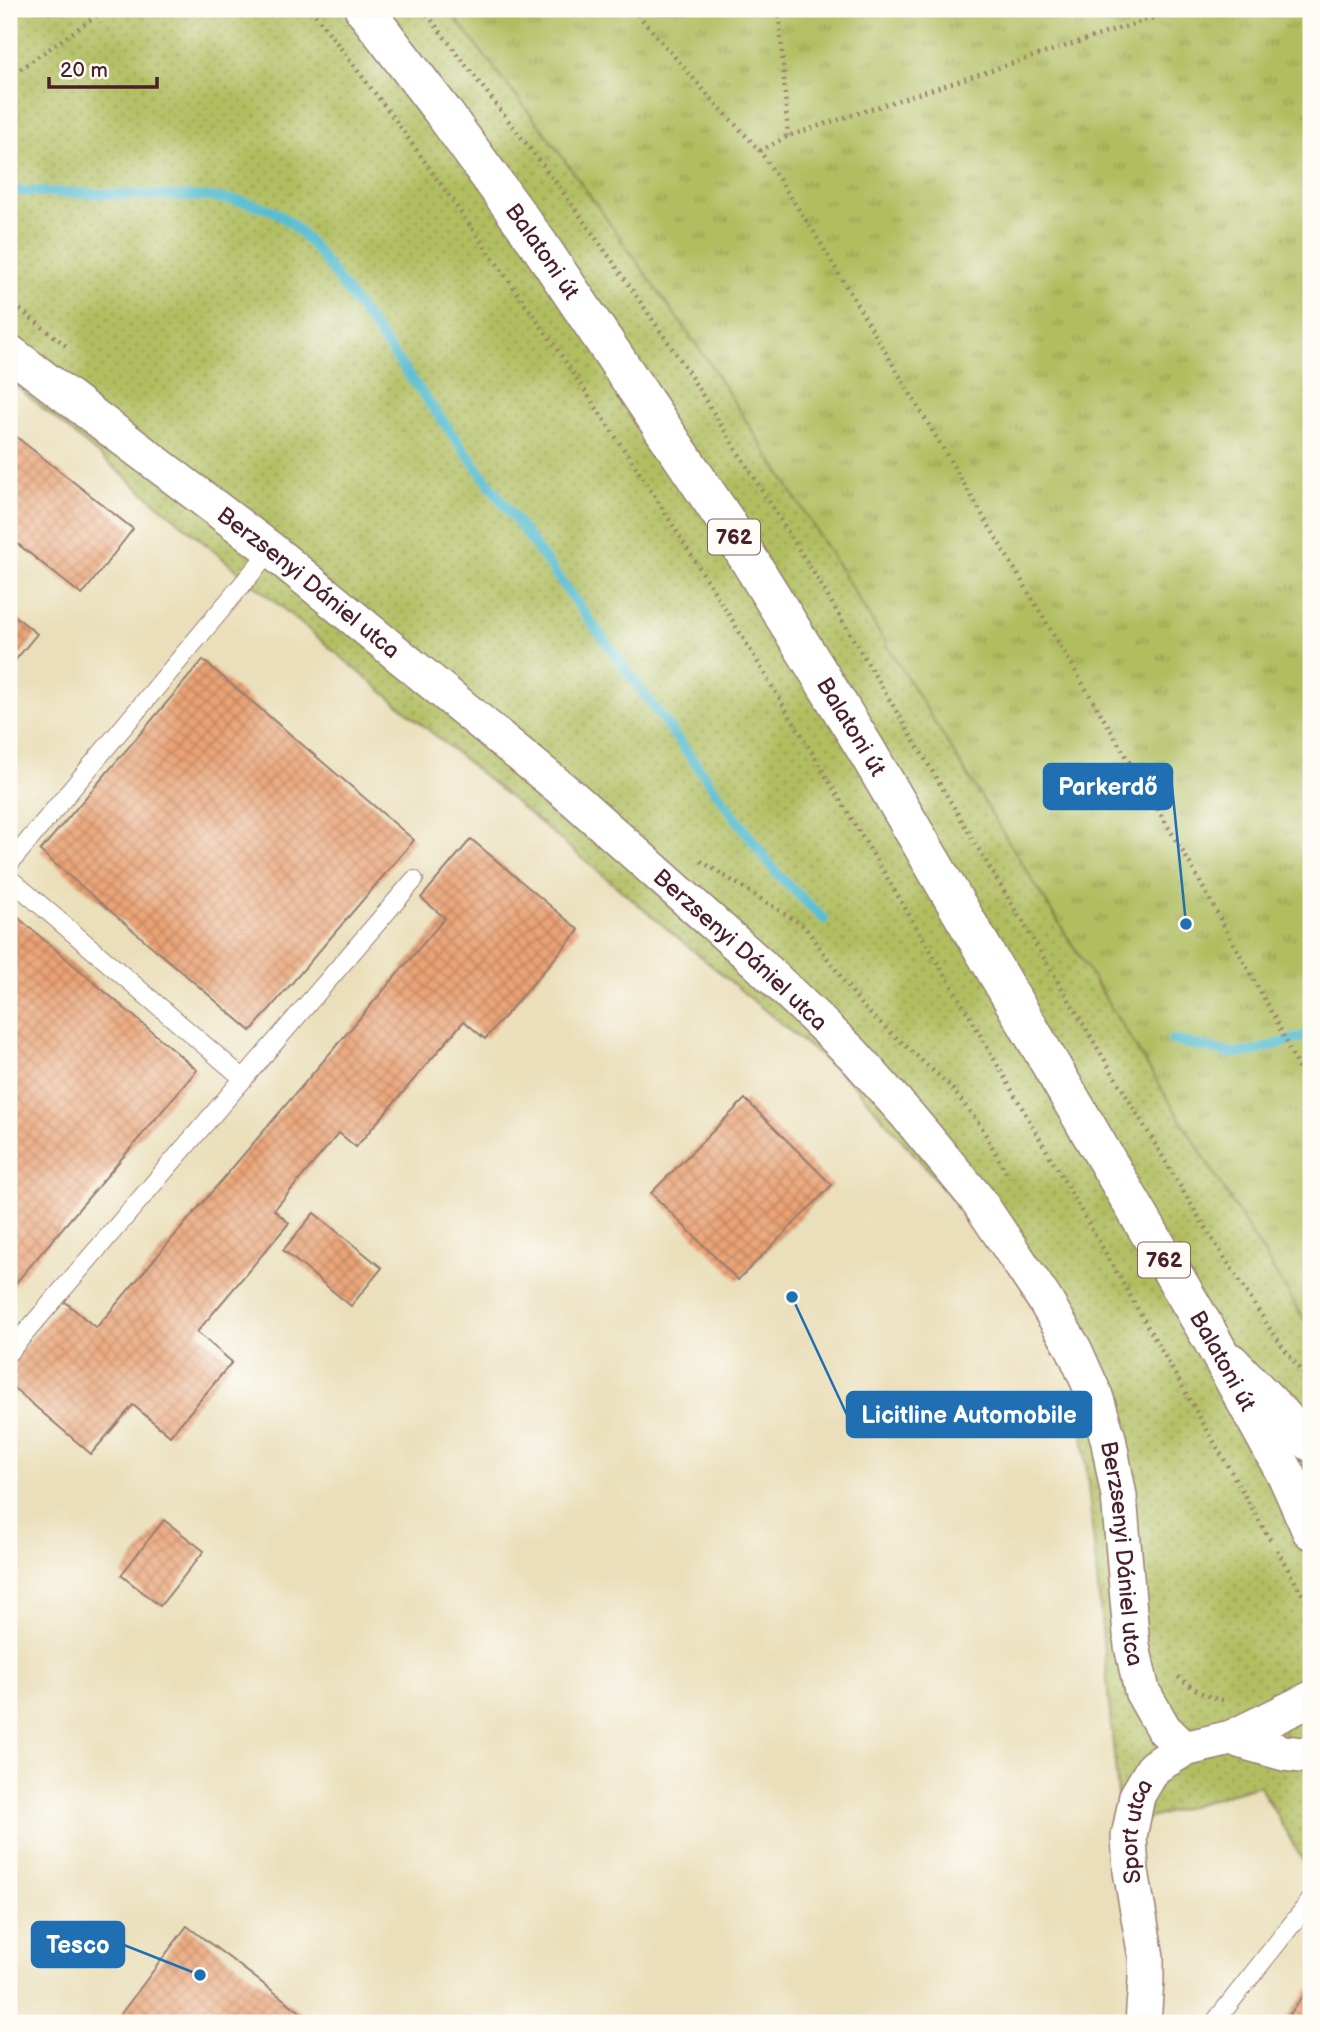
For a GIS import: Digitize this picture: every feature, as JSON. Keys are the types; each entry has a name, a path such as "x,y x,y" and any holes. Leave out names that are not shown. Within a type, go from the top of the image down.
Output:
{"main road":[{"name":"Balatoni út","path":"364,9 540,246 723,519 865,748 1212,1340 1288,1478 1311,1530"},
{"name":"Balatoni út","path":"1288,1478 1311,1509"}],"street":[{"name":"Berzsenyi Dániel utca","path":"9,352 271,550 574,799 757,962 853,1054 908,1116 977,1199 1043,1297 1074,1349 1095,1396 1108,1438 1119,1496 1132,1646 1142,1691 1163,1728 1184,1749"},
{"path":"1212,1340 1311,1444"},
{"name":"Sport utca","path":"1143,2023 1146,1956 1131,1871 1129,1837 1137,1796 1154,1767 1184,1749 1231,1738 1311,1699"},
{"path":"1231,1738 1284,1753 1311,1756"}],"lane":[{"path":"9,864 271,550"},
{"path":"9,878 244,1079"},
{"path":"9,1352 414,880"},
{"path":"1214,2023 1311,1900"}],"path":[{"path":"9,76 106,9"},
{"path":"311,9 396,121 553,343 647,484 742,636 959,998 1311,1610"},
{"path":"633,9 760,151 814,232 1182,850 1277,1022 1311,1097"},
{"path":"779,9 788,136"},
{"path":"760,151 788,136 1180,9"},
{"path":"1300,1070 1311,1074"}],"green space":[{"path":"9,9 448,9 546,134 710,364 809,519 1311,1330 1311,1875 1259,1785 1121,1827 1079,1391 1011,1265 852,1083 9,380"},
{"path":"448,9 1311,9 1311,1330 809,519 710,364 546,134"}],"building":[{"path":"9,431 133,529 82,595 9,537"},
{"path":"9,611 37,634 9,668"},
{"path":"203,660 414,840 251,1031 40,851"},
{"path":"471,839 579,930 485,1039 464,1021 356,1147 339,1133 274,1210 289,1223 197,1332 232,1362 170,1436 133,1405 91,1454 9,1384 9,1365 64,1301 96,1328 445,918 421,898"},
{"path":"9,910 197,1070 9,1291"},
{"path":"745,1099 832,1185 738,1280 651,1193"},
{"path":"314,1213 382,1268 351,1306 283,1250"},
{"path":"164,1520 204,1551 160,1606 121,1575"},
{"path":"187,1926 315,2023 114,2023"},
{"path":"1311,1986 1311,2023 1283,2023"}],"waterway":[{"path":"9,191 210,197 245,202 272,210 292,224 315,248 777,874 824,919"},
{"path":"1172,1040 1230,1053 1252,1052 1311,1034"}],"place":[{"name":"Parkerdő","path":"1186,924"},
{"name":"Licitline Automobile","path":"792,1297"},
{"name":"Tesco","path":"200,1975"}]}
